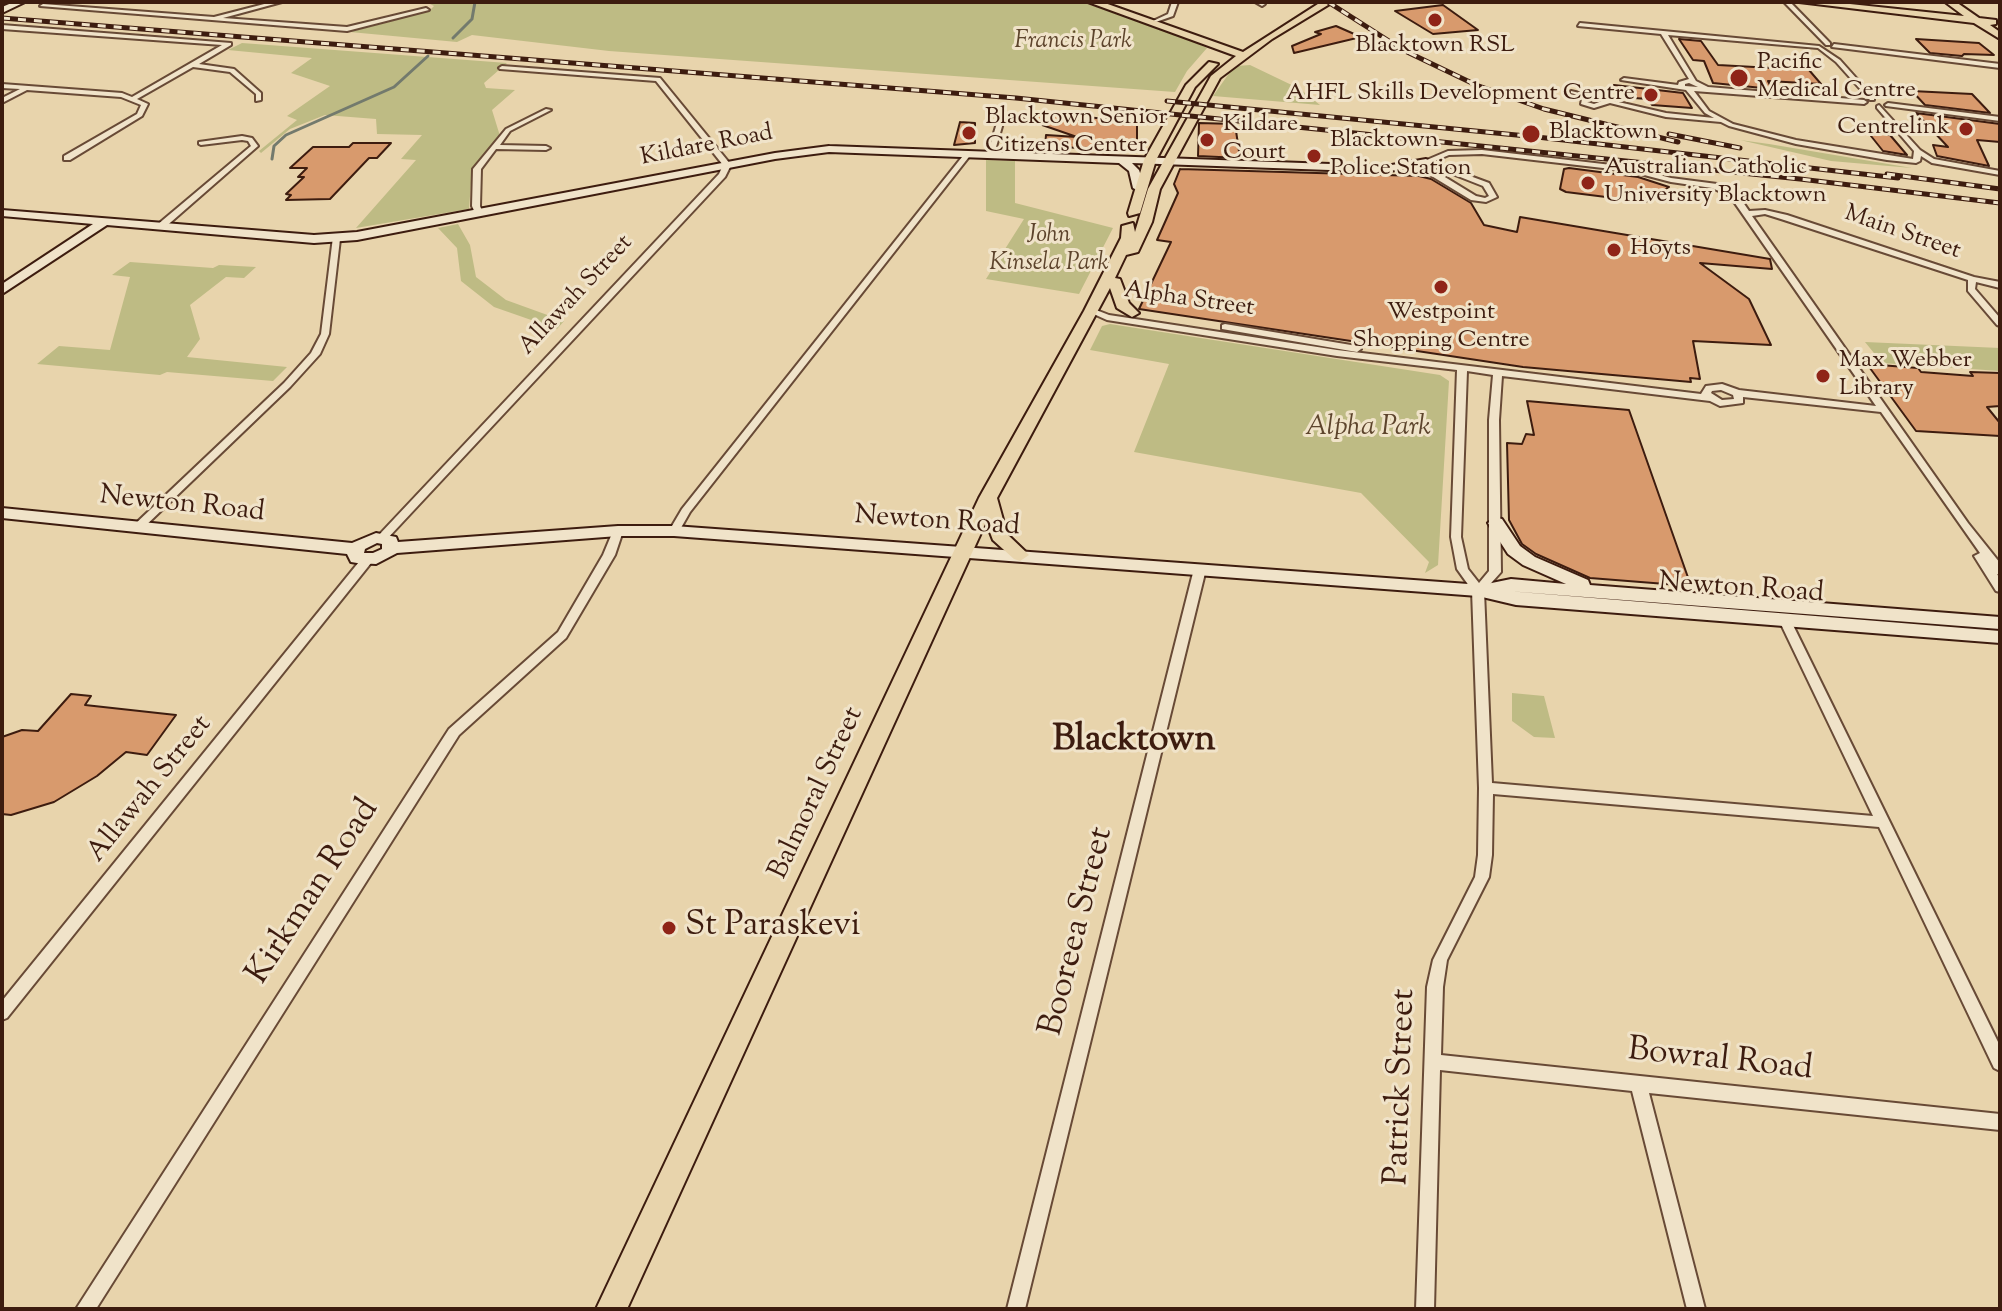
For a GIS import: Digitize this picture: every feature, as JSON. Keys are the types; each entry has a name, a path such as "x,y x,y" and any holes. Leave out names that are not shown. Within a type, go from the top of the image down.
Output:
{"main road":[{"path":"6,7 21,2"},
{"path":"1093,2 1241,46"},
{"path":"1110,2 1212,43 1241,46 1328,2"},
{"path":"1241,46 1311,2"},
{"path":"1804,2 1986,21"},
{"path":"1832,2 1986,21"},
{"path":"1965,2 2000,37"},
{"path":"1910,11 1946,11 1952,3 1986,21"},
{"path":"1939,16 2000,37"},
{"path":"1191,85 1196,69 1214,50 1212,43"},
{"name":"Balmoral Street","path":"611,1309 988,498 1128,238 1128,226 1150,160 1191,85 1241,46"},
{"name":"Balmoral Street","path":"1091,311 1104,303 1115,282 1146,222 1154,189 1207,87 1241,46"},
{"path":"1179,139 1184,152 1208,162"},
{"name":"Kildare Road","path":"2,213 336,239 727,165 829,149 1406,168 1426,162"},
{"path":"1121,159 1134,170 1139,188"},
{"path":"2,290 104,222"},
{"path":"1115,282 1122,305 1132,313"},
{"path":"988,498 999,536 1020,555"},
{"name":"Newton Road","path":"2,513 362,554"},
{"path":"1496,523 1514,550 1529,561 1570,581 1607,592"},
{"name":"Newton Road","path":"387,543 674,531 1478,590 1516,599 2000,637"},
{"path":"362,554 381,557 387,543"},
{"name":"Newton Road","path":"1478,590 1511,585 2000,623"}],"street":[{"path":"72,10 100,2"},
{"path":"212,20 279,2"},
{"path":"1160,20 1172,14 1175,2"},
{"path":"1787,2 1868,101 1879,107 1918,151 1940,164 2000,173"},
{"path":"43,6 347,29 426,10"},
{"path":"1580,25 1825,46 1999,66"},
{"path":"2,27 229,44 135,97"},
{"path":"1573,92 1666,115 1718,122 1687,85 1663,32"},
{"path":"1825,46 1838,61"},
{"path":"194,65 232,70 259,94 258,100"},
{"path":"502,68 658,79 727,165"},
{"path":"1624,80 1868,101 2000,119"},
{"path":"2,86 135,97 145,104 143,113 67,158"},
{"path":"2,101 27,88"},
{"path":"1699,100 1701,88"},
{"path":"1595,97 1583,102 1594,106 1609,101"},
{"path":"1879,107 1888,105"},
{"path":"479,213 476,172 508,130 548,110"},
{"path":"1715,117 1796,142 1907,160 1918,160 1918,151"},
{"path":"990,154 1000,123"},
{"path":"160,227 255,146 250,139 242,138 201,143"},
{"path":"495,147 546,148"},
{"path":"1426,162 1448,153 1475,151 1629,169 1718,187 1737,198 1964,525 2000,571"},
{"path":"674,531 686,511 968,153"},
{"path":"1406,168 1422,169 1477,199 1493,197 1486,185 1426,162"},
{"name":"Allawah Street","path":"387,543 722,175 727,165"},
{"name":"Main Street","path":"1747,214 1761,212 1784,217 1972,279 2000,285"},
{"path":"137,528 287,385 315,354 325,334 336,239"},
{"path":"1972,279 1971,289 2000,323"},
{"name":"Alpha Street","path":"1091,311 1132,313 1338,344 1394,358"},
{"name":"Alpha Street","path":"1091,311 1107,317 1337,353 1394,358 1498,374 1709,394"},
{"name":"Patrick Street","path":"1425,1309 1435,987 1440,960 1482,877 1486,788 1478,590 1463,569 1456,537 1462,369"},
{"name":"Patrick Street","path":"1478,590 1495,572 1494,420 1498,374"},
{"path":"1737,398 1722,387 1709,394 1725,404 1737,398 1885,410"},
{"path":"1964,525 2000,588"},
{"name":"Kirkman Road","path":"85,1309 454,732 562,635 609,555 618,531"},
{"name":"Allawah Street","path":"2,1013 362,554"},
{"name":"Booreea Street","path":"1016,1309 1200,569"},
{"path":"1785,620 2000,1063"},
{"path":"1486,788 1881,822"},
{"name":"Bowral Road","path":"1433,1062 2000,1122"},
{"path":"1638,1083 1696,1309"}],"green space":[{"name":"Francis Park","path":"426,2 1081,2 1163,28 1207,48 1187,71 1175,92 609,51 472,35 457,42 350,32 429,11 434,6"},
{"path":"242,43 507,63 484,83 486,88 515,90 492,110 500,136 472,170 469,209 356,228 416,160 401,159 422,135 377,134 376,119 325,115 290,129 261,153 259,151 297,120 287,116 330,86 291,73 312,58 228,50"},
{"path":"1250,65 1300,89 1320,105 1213,96 1237,66"},
{"path":"1740,140 1769,144 1912,168 1831,161"},
{"name":"John Kinsela Park","path":"986,160 1015,161 1015,203 1113,228 1079,294 986,279 1024,219 986,211"},
{"path":"458,224 470,245 476,277 506,300 564,321 557,329 494,307 461,281 457,248 438,228"},
{"path":"130,262 213,268 219,265 256,267 244,278 226,277 190,305 200,339 187,357 287,367 273,381 37,364 59,346 110,350 130,277 112,275"},
{"name":"Alpha Park","path":"1110,324 1440,375 1449,381 1438,565 1425,573 1429,562 1361,493 1134,452 1169,364 1090,350 1102,326"},
{"path":"1865,342 2000,348 2000,371 1882,363"},
{"path":"1512,693 1544,696 1555,738 1534,737 1512,721"}],"building":[{"name":"Blacktown RSL","path":"1443,5 1478,30 1433,34 1395,11"},
{"path":"1336,26 1361,37 1294,53 1292,46 1321,34 1315,32"},
{"path":"1679,39 1701,41 1718,65 1809,70 1821,84 1768,81 1772,89 1713,83 1704,61 1693,60"},
{"path":"1916,39 1979,43 1994,55 1930,53"},
{"name":"AHFL Skills Development Centre","path":"1614,85 1683,93 1692,108 1652,105 1648,99 1620,97"},
{"path":"1912,91 1972,94 1990,113 1925,105"},
{"path":"1916,113 2000,124 2000,142 1977,140 1989,166 1937,156 1933,145 1948,147"},
{"path":"1055,114 1137,122 1137,149 1045,147 1046,135 1077,137 1019,117"},
{"name":"Blacktown Senior Citizens Center","path":"960,122 975,123 975,143 954,145"},
{"name":"Kildare Court","path":"1199,123 1235,124 1240,158 1198,156"},
{"path":"1867,131 1890,135 1907,155 1883,151"},
{"path":"353,143 391,143 377,158 369,158 330,199 286,200 291,195 286,194 304,177 298,177 307,168 290,168 313,147 349,147"},
{"name":"Westpoint Shopping Centre","path":"1180,169 1419,176 1431,179 1471,203 1484,225 1517,232 1520,217 1770,259 1772,269 1700,263 1749,299 1771,345 1693,341 1700,379 1690,378 1691,382 1523,367 1139,309 1171,242 1157,240 1178,193 1174,184"},
{"path":"1564,169 1638,177 1669,187 1646,202 1566,192 1560,189"},
{"path":"1867,364 1973,376 1970,372 2000,373 2000,406 1987,407 2000,423 2000,436 1916,431"},
{"path":"1527,401 1629,410 1691,586 1590,578 1536,554 1522,544 1509,520 1507,443 1522,444 1526,434 1534,435"},
{"path":"71,694 91,696 85,705 176,715 147,755 126,752 97,776 54,802 11,815 2,814 2,737 22,730 38,731"}],"waterway":[{"path":"453,38 472,19 475,2"},
{"path":"272,159 274,146 286,135 394,87 428,56"}],"railway":[{"path":"1328,2 1403,50 1476,85 1544,109 1678,142"},
{"path":"2,18 1016,98 1800,179 2000,203"},
{"path":"1167,101 1537,137 1898,178"},
{"path":"1669,134 1740,148"},
{"path":"1887,174 2000,189"}],"place":[{"name":"Blacktown RSL","path":"1435,20"},
{"name":"Pacific Medical Centre","path":"1739,78"},
{"name":"AHFL Skills Development Centre","path":"1651,95"},
{"name":"Centrelink","path":"1966,129"},
{"name":"Blacktown Senior Citizens Center","path":"969,133"},
{"name":"Blacktown","path":"1531,134"},
{"name":"Kildare Court","path":"1207,140"},
{"name":"Blacktown Police Station","path":"1314,156"},
{"name":"Australian Catholic University Blacktown","path":"1588,183"},
{"name":"Hoyts","path":"1614,250"},
{"name":"Westpoint Shopping Centre","path":"1441,287"},
{"name":"Max Webber Library","path":"1823,376"},
{"name":"St Paraskevi","path":"669,928"}],"district":[{"name":"Blacktown","path":"1134,743"}]}
